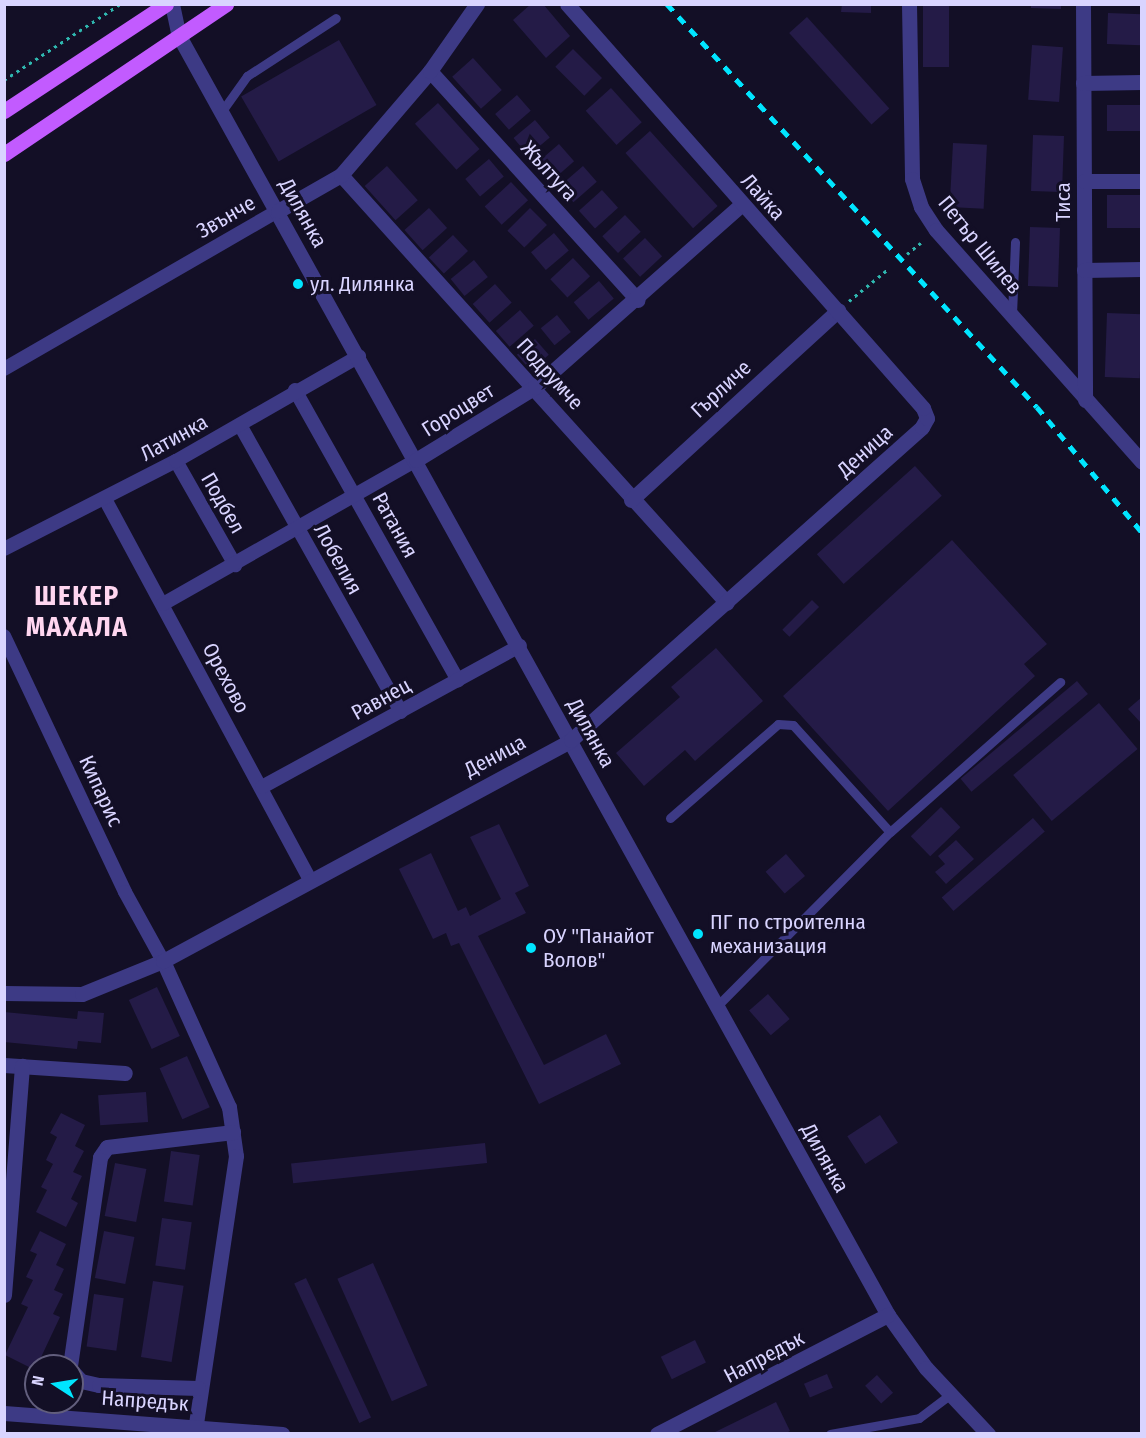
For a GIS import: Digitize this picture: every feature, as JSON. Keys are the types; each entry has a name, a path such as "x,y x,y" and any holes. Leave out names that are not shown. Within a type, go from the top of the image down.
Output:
{"main road":[{"path":"4,111 166,4"},
{"path":"4,154 226,4"}],"street":[{"name":"Дилянка","path":"171,4 179,36 520,646 888,1315 949,1395 988,1434"},
{"name":"Звънче","path":"4,369 341,175 430,71 477,4"},
{"name":"Лайка","path":"567,4 741,205 838,310 927,418"},
{"name":"Петър Шилев","path":"909,4 912,179 936,230 1142,462"},
{"name":"Тиса","path":"1083,4 1085,400"},
{"name":"Жълтуга","path":"430,71 638,300"},
{"path":"1083,83 1142,82"},
{"name":"Подрумче","path":"341,175 535,387 631,500 727,603"},
{"path":"1084,181 1142,181"},
{"name":"Гороцвет","path":"163,604 356,499 535,387 638,300 741,205"},
{"path":"1084,270 1142,269"},
{"name":"Гърличе","path":"631,500 838,310"},
{"name":"Латинка","path":"4,549 176,461 296,390 359,356"},
{"name":"Ратания","path":"296,390 458,680"},
{"name":"Деница","path":"4,993 82,994 164,961 309,878 571,740 727,603 927,418"},
{"name":"Лобелия","path":"240,425 401,712"},
{"name":"Подбел","path":"176,461 235,566"},
{"name":"Орехово","path":"105,499 309,878"},
{"name":"Кипарис","path":"4,636 125,892 164,961"},
{"name":"Равнец","path":"262,787 520,646"},
{"path":"164,961 229,1107 236,1156 198,1388 196,1425"},
{"path":"4,1065 124,1073"},
{"path":"4,1295 21,1066"},
{"path":"72,1354 100,1157 107,1147 233,1132"},
{"name":"Напредък","path":"657,1434 888,1315"},
{"path":"84,1382 198,1388"},
{"name":"Напредък","path":"4,1413 196,1425 282,1434"}],"lane":[{"path":"222,111 246,75 336,18"},
{"path":"1012,317 1015,242"},
{"path":"717,1006 890,832 1060,682"},
{"path":"670,818 778,724 793,726 890,832"},
{"path":"830,1434 919,1418 949,1395"}],"path":[{"path":"4,80 120,4"},
{"path":"907,254 916,247"},
{"path":"838,310 887,270"}],"building":[{"path":"531,4 543,4 570,36 546,58 513,20"},
{"path":"842,4 871,4 871,13 841,12"},
{"path":"923,4 949,4 949,67 923,67"},
{"path":"1031,4 1061,4 1061,9 1031,8"},
{"path":"1108,13 1142,14 1141,45 1107,44"},
{"path":"807,17 889,108 871,124 789,33"},
{"path":"339,40 377,105 279,161 241,96"},
{"path":"1032,45 1063,47 1059,102 1028,100"},
{"path":"573,49 602,78 584,96 555,67"},
{"path":"473,58 502,90 481,109 452,77"},
{"path":"611,88 642,122 617,145 586,111"},
{"path":"517,95 531,111 509,130 495,114"},
{"path":"438,103 479,149 456,170 415,124"},
{"path":"1107,105 1142,105 1142,131 1107,131"},
{"path":"535,120 550,138 528,156 514,138"},
{"path":"650,131 718,206 693,228 625,153"},
{"path":"1033,135 1064,136 1062,192 1031,191"},
{"path":"953,143 987,145 984,209 950,207"},
{"path":"559,144 574,161 553,180 538,162"},
{"path":"489,159 504,177 480,197 465,179"},
{"path":"387,166 418,200 395,220 365,186"},
{"path":"583,166 597,182 573,202 560,186"},
{"path":"511,182 528,200 502,225 485,207"},
{"path":"602,190 618,208 595,229 579,211"},
{"path":"1107,195 1142,195 1142,228 1107,228"},
{"path":"429,208 447,228 423,250 404,230"},
{"path":"530,208 547,225 524,248 507,231"},
{"path":"625,215 641,232 618,253 602,236"},
{"path":"1030,227 1060,228 1058,287 1028,286"},
{"path":"554,233 569,251 546,270 531,252"},
{"path":"453,235 468,251 444,274 429,258"},
{"path":"645,238 662,256 640,277 623,258"},
{"path":"573,258 590,276 567,297 550,279"},
{"path":"474,260 488,277 465,296 451,279"},
{"path":"599,281 614,299 589,320 574,302"},
{"path":"495,284 512,303 489,323 473,304"},
{"path":"520,310 534,326 510,347 496,331"},
{"path":"1107,313 1142,314 1140,378 1105,377"},
{"path":"557,315 571,332 555,345 541,328"},
{"path":"535,339 549,355 531,371 517,355"},
{"path":"915,466 942,496 844,584 817,554"},
{"path":"952,540 1047,644 1024,664 1035,676 888,811 783,696"},
{"path":"812,600 819,607 789,637 782,630"},
{"path":"716,648 763,701 695,761 685,750 644,786 616,753 680,697 671,687"},
{"path":"1077,681 1088,694 971,792 961,779"},
{"path":"1142,697 1142,724 1128,709"},
{"path":"1099,703 1138,749 1052,821 1013,775"},
{"path":"941,807 960,827 930,856 911,836"},
{"path":"1033,818 1045,832 953,911 942,897"},
{"path":"499,824 529,886 515,893 526,913 478,936 544,1065 606,1034 621,1064 539,1104 459,943 451,946 446,933 433,939 399,869 431,853 458,911 466,907 470,916 501,899 470,837"},
{"path":"956,840 974,859 946,884 935,872 945,864 938,856"},
{"path":"786,854 805,876 785,894 766,872"},
{"path":"157,987 180,1036 152,1049 129,1000"},
{"path":"768,994 790,1019 771,1035 749,1010"},
{"path":"78,1011 104,1013 101,1043 78,1041 77,1049 4,1042 4,1012 77,1019"},
{"path":"187,1056 210,1107 182,1119 160,1068"},
{"path":"146,1092 148,1122 100,1125 98,1095"},
{"path":"61,1113 85,1125 75,1146 84,1151 73,1172 82,1176 71,1199 78,1203 66,1227 36,1212 47,1190 41,1187 53,1164 46,1160 57,1137 50,1133"},
{"path":"880,1115 898,1143 865,1164 847,1136"},
{"path":"485,1143 487,1163 293,1183 291,1163"},
{"path":"171,1151 200,1155 193,1206 164,1202"},
{"path":"115,1163 146,1169 136,1222 105,1216"},
{"path":"162,1218 192,1222 185,1270 155,1266"},
{"path":"40,1231 66,1244 56,1265 64,1269 54,1290 63,1294 53,1314 60,1317 43,1354 24,1354 24,1364 5,1355 28,1307 21,1304 33,1280 26,1277 37,1254 30,1251"},
{"path":"104,1231 134,1237 125,1284 95,1278"},
{"path":"373,1263 428,1385 392,1401 337,1279"},
{"path":"306,1278 371,1418 359,1423 294,1283"},
{"path":"153,1281 184,1286 172,1362 141,1357"},
{"path":"94,1294 124,1298 116,1351 87,1346"},
{"path":"695,1340 706,1362 672,1379 661,1357"},
{"path":"827,1374 833,1388 810,1398 804,1384"},
{"path":"877,1375 893,1393 881,1404 865,1386"},
{"path":"776,1402 790,1431 784,1434 711,1434"}],"railway":[{"path":"667,4 1037,407 1142,532"}],"place":[{"name":"ул. Дилянка","path":"298,284"},
{"name":"ПГ по строителна механизация","path":"698,934"},
{"name":"ОУ \"Панайот Волов\"","path":"531,948"}],"district":[{"name":"ШЕКЕР МАХАЛА","path":"77,612"}]}
